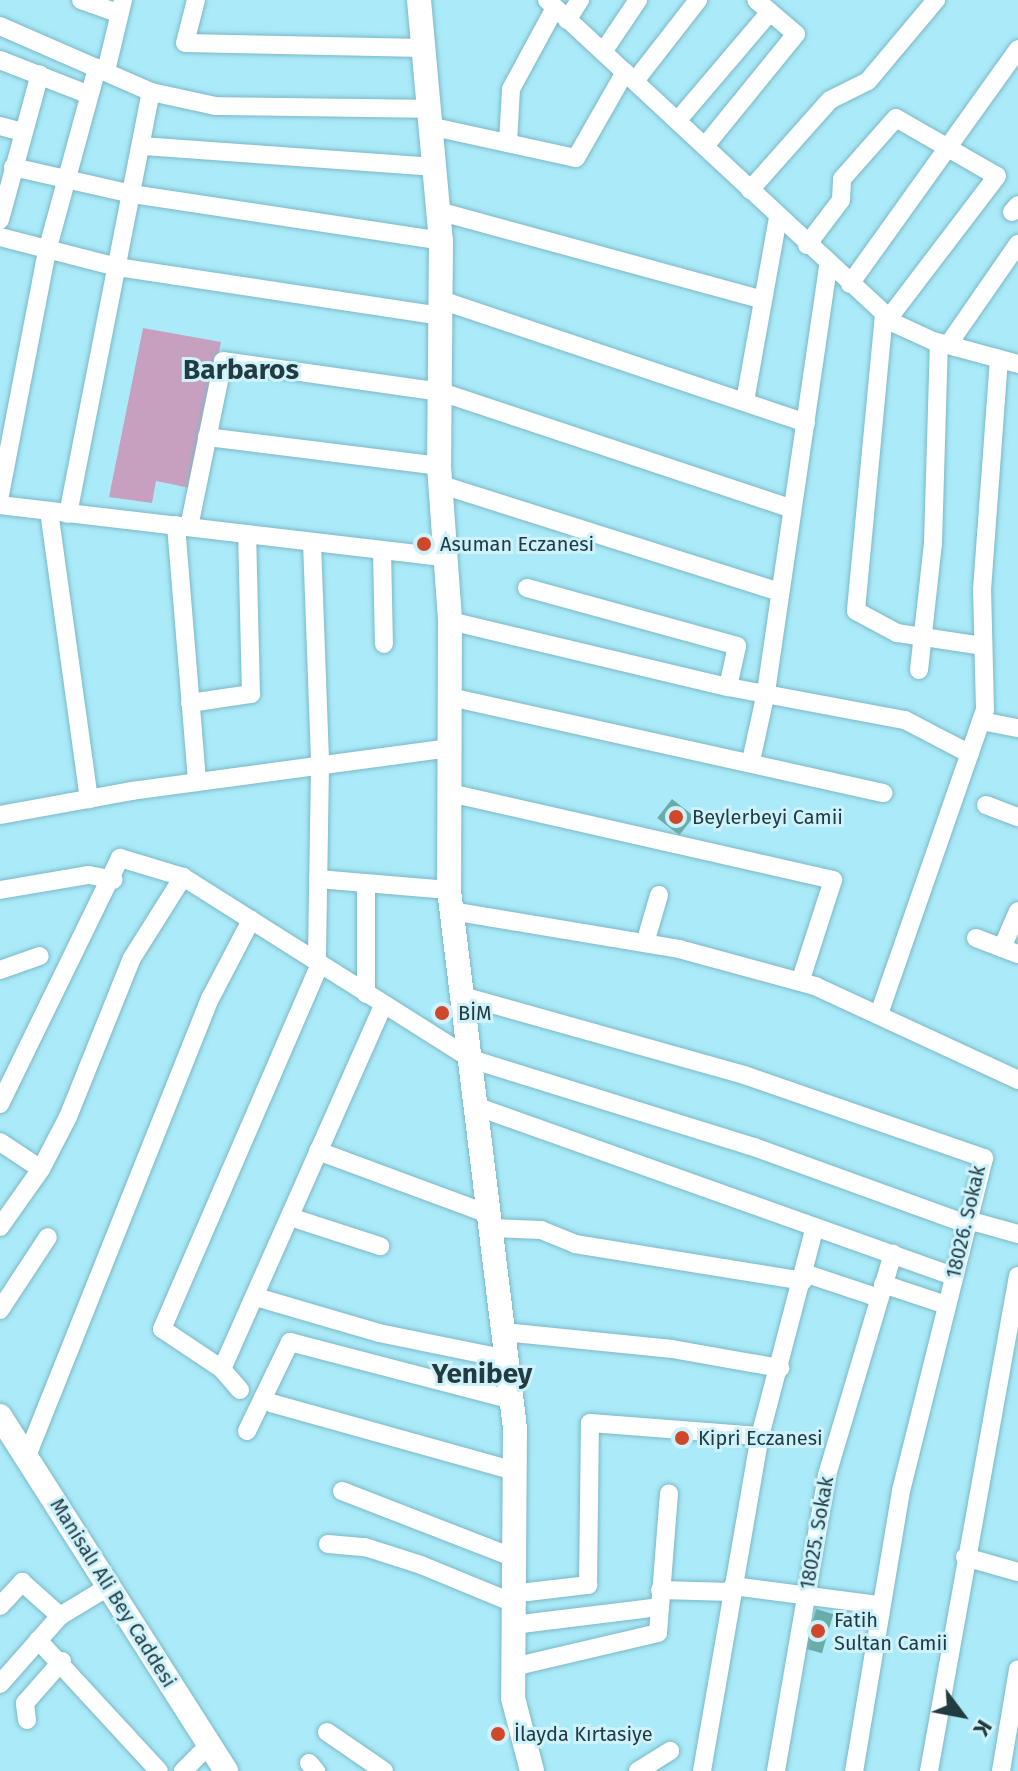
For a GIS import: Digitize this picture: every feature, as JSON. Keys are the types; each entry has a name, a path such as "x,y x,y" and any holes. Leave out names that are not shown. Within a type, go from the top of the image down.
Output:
{"main road":[{"path":"419,0 441,241 439,475 450,621 450,901 512,1400 515,1471 511,1607 513,1698 532,1771"},
{"name":"Manisalı Ali Bey Caddesi","path":"0,1416 226,1771"}],"street":[{"path":"0,495 47,251 87,94 102,69 122,7 81,0"},
{"path":"196,0 185,43 423,48"},
{"path":"508,143 511,89 556,9 580,0"},
{"path":"603,52 638,0"},
{"path":"0,26 151,92 215,106 428,117 508,143 576,158 630,76 698,0"},
{"path":"750,190 830,100 868,81 936,0"},
{"path":"678,120 763,6 796,34 705,146"},
{"path":"556,9 678,120 828,266 886,316 944,344 1018,364"},
{"path":"850,284 950,149 1018,49"},
{"path":"0,60 87,94"},
{"path":"0,220 40,74"},
{"path":"68,514 143,146 151,92"},
{"path":"807,245 841,200 842,179 896,118 997,176 886,316 856,611 897,633 983,646"},
{"path":"0,126 23,132"},
{"path":"143,146 433,167"},
{"path":"13,167 132,194 441,241"},
{"path":"438,211 763,300"},
{"path":"745,401 778,217"},
{"path":"0,237 117,267 441,308 745,401 806,423"},
{"path":"919,670 933,543 944,344 1018,244"},
{"path":"751,761 766,692 828,266"},
{"path":"879,1014 981,721 982,590 999,359"},
{"path":"197,782 190,703 183,526 223,361 441,392 792,509"},
{"path":"207,437 439,475 779,592"},
{"path":"0,505 444,557"},
{"path":"49,511 89,799"},
{"path":"190,703 251,694 247,534"},
{"path":"240,1390 222,1369 162,1329 319,964 320,765 312,542"},
{"path":"382,551 384,644"},
{"path":"527,588 737,646 728,687"},
{"path":"450,621 728,687 905,720 970,754"},
{"path":"450,697 751,761 884,793"},
{"path":"981,721 1018,728"},
{"path":"0,815 197,782 450,748"},
{"path":"450,793 833,880 800,982"},
{"path":"986,805 1018,817"},
{"path":"0,1104 114,880 120,858 183,877 471,1059 754,1147 967,1222 1018,1234"},
{"path":"0,890 89,875 114,880"},
{"path":"0,1227 41,1169 68,1117 132,958 183,877"},
{"path":"318,879 366,884 450,901 645,943 800,982 879,1014 1018,1080"},
{"path":"366,884 366,994"},
{"path":"645,943 659,895"},
{"path":"976,938 1010,951 1018,911"},
{"path":"27,1456 211,997 251,920"},
{"path":"0,970 40,956"},
{"name":"18026. Sokak","path":"463,996 744,1075 984,1158 946,1305 880,1605 854,1771"},
{"path":"222,1369 383,1005"},
{"path":"478,1107 953,1276"},
{"path":"0,1142 41,1169"},
{"path":"318,1151 492,1222 541,1230 575,1244 804,1277 946,1305"},
{"path":"290,1217 380,1246"},
{"path":"702,1771 760,1436 815,1227"},
{"path":"0,1310 48,1237"},
{"name":"18025. Sokak","path":"776,1771 827,1475 893,1254"},
{"path":"929,1771 965,1557 1018,1276"},
{"path":"256,1297 379,1333 507,1359"},
{"path":"504,1332 672,1349 780,1368"},
{"path":"247,1431 290,1342 512,1400"},
{"path":"271,1403 515,1471"},
{"path":"511,1607 588,1585 590,1423 760,1436"},
{"path":"342,1491 512,1557"},
{"path":"513,1667 658,1633 669,1493"},
{"path":"328,1544 365,1547 421,1565 511,1607 660,1598 733,1589 880,1605"},
{"path":"965,1557 1018,1572"},
{"path":"0,1606 22,1582 60,1616"},
{"path":"0,1684 60,1616 108,1587"},
{"path":"38,1640 62,1661 159,1771"},
{"path":"27,1720 25,1703 62,1661"},
{"path":"1001,1771 1018,1669"},
{"path":"327,1732 384,1771"},
{"path":"183,1771 209,1745"},
{"path":"638,1771 670,1751"}],"shaded area":[{"path":"143,328 221,342 190,488 156,481 152,503 109,497"}],"building":[{"name":"Beylerbeyi Camii","path":"672,799 694,816 679,835 657,818"},
{"name":"Fatih Sultan Camii","path":"816,1609 833,1614 822,1653 805,1648"}],"place":[{"name":"Asuman Eczanesi","path":"424,544"},
{"name":"Beylerbeyi Camii","path":"676,817"},
{"name":"BİM","path":"442,1013"},
{"name":"Kipri Eczanesi","path":"682,1438"},
{"name":"Fatih Sultan Camii","path":"818,1631"},
{"name":"İlayda Kırtasiye","path":"498,1734"}],"district":[{"name":"Barbaros","path":"241,370"},
{"name":"Yenibey","path":"482,1374"}]}
